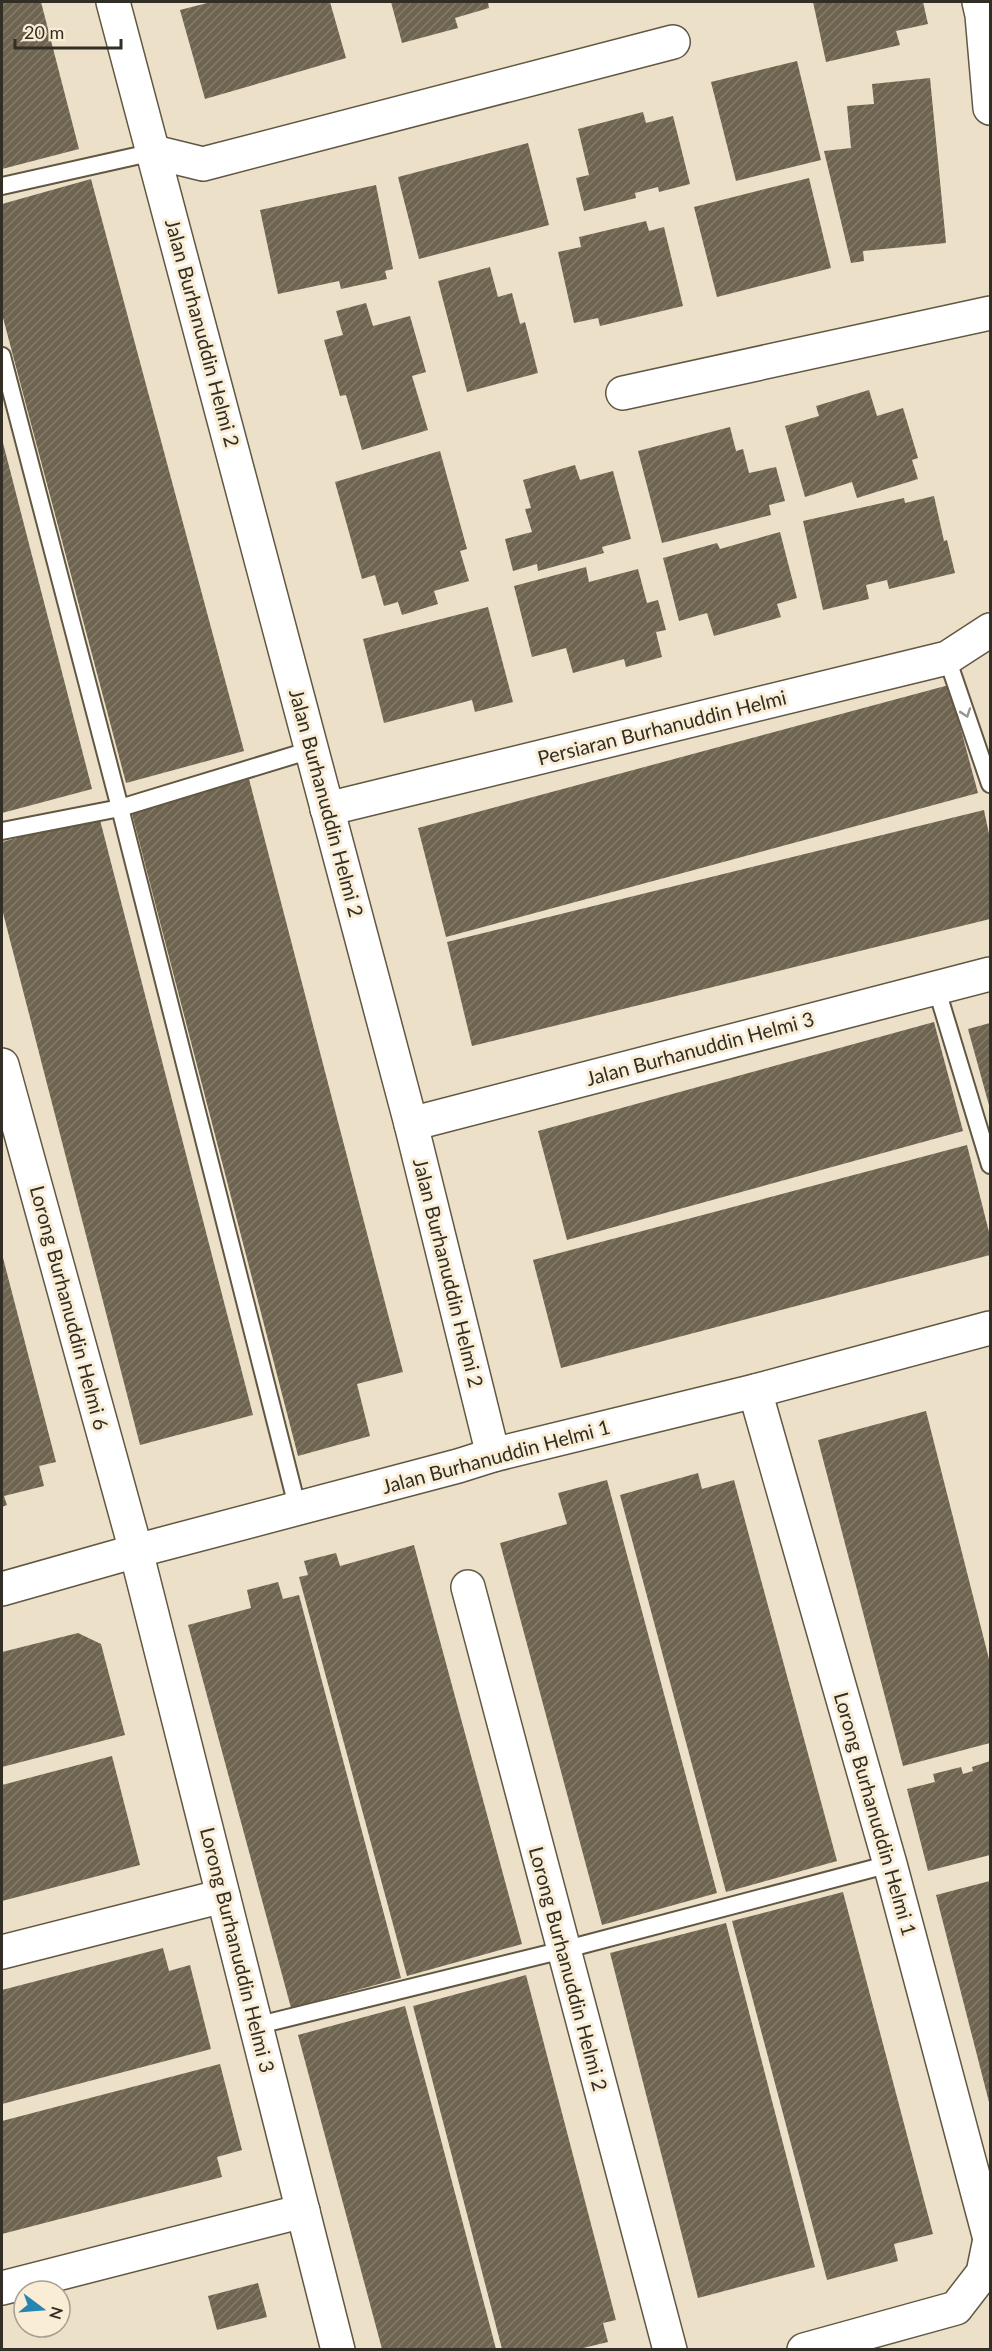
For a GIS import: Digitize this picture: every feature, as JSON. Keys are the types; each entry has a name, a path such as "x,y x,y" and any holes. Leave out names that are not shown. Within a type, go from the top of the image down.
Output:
{"street":[{"name":"Jalan Burhanuddin Helmi 2","path":"113,2 411,1124 493,1455"},
{"path":"979,2 990,108"},
{"path":"154,152 203,164 673,42"},
{"path":"622,393 990,313"},
{"name":"Persiaran Burhanuddin Helmi","path":"327,809 947,658 990,630"},
{"name":"Jalan Burhanuddin Helmi 3","path":"411,1124 990,974"},
{"name":"Lorong Burhanuddin Helmi 6","path":"2,1065 136,1551"},
{"name":"Jalan Burhanuddin Helmi 1","path":"2,1590 136,1551 298,1510 493,1455 755,1391 990,1328"},
{"name":"Lorong Burhanuddin Helmi 1","path":"755,1391 890,1864 990,2239 983,2273 956,2308 804,2349"},
{"name":"Lorong Burhanuddin Helmi 3","path":"136,1551 338,2349"},
{"name":"Lorong Burhanuddin Helmi 2","path":"468,1587 670,2349"},
{"path":"2,1952 223,1896"},
{"path":"2,2288 303,2211"}],"lane":[{"path":"2,186 154,152"},
{"path":"2,356 120,808 298,1510"},
{"path":"947,658 990,784"},
{"path":"2,831 120,808 311,750"},
{"path":"936,987 990,1166"},
{"path":"255,2026 563,1950 890,1864"}],"building":[{"path":"2,2 41,2 79,149 2,169"},
{"path":"211,2 330,2 346,58 205,99 180,10"},
{"path":"391,2 488,2 489,8 455,18 458,28 402,43"},
{"path":"813,2 923,2 928,24 896,31 900,45 826,62"},
{"path":"797,61 821,160 736,181 711,82"},
{"path":"930,78 946,243 863,251 864,261 851,263 824,151 851,148 847,106 874,104 872,84"},
{"path":"643,112 646,123 673,116 690,184 659,192 658,187 635,193 636,198 584,211 576,178 589,175 578,129"},
{"path":"528,143 549,225 419,259 398,177"},
{"path":"809,178 831,268 717,297 694,207"},
{"path":"91,179 244,751 126,783 2,314 2,204"},
{"path":"376,185 393,269 385,271 387,279 341,289 339,281 278,294 260,210"},
{"path":"646,221 649,231 664,227 683,306 600,326 598,318 574,323 558,252 581,247 579,237"},
{"path":"490,267 498,297 512,293 520,324 525,322 538,373 467,392 438,281"},
{"path":"366,303 373,326 410,316 426,372 412,376 428,430 362,450 346,395 340,396 324,340 343,335 336,311"},
{"path":"869,390 877,416 903,408 918,458 912,460 918,479 857,498 852,482 805,497 785,426 819,416 816,406"},
{"path":"730,427 736,451 743,449 749,473 776,467 785,501 769,505 771,515 662,543 638,451"},
{"path":"2,439 92,789 2,813"},
{"path":"440,451 467,549 460,551 469,581 434,591 438,604 402,615 398,602 384,606 375,575 362,579 335,482"},
{"path":"575,465 580,480 613,471 631,539 602,547 604,553 538,571 537,564 513,571 505,539 532,532 525,509 531,508 523,480"},
{"path":"934,496 944,541 947,540 955,573 889,589 887,580 866,585 869,599 823,610 803,521 904,498 905,503"},
{"path":"780,532 797,598 777,604 781,617 714,636 707,613 679,621 663,558 717,543 720,549"},
{"path":"586,567 589,582 638,569 647,603 658,600 666,630 656,632 662,657 626,667 624,659 573,673 566,648 532,657 514,586"},
{"path":"488,607 513,702 475,712 472,700 384,723 363,639"},
{"path":"949,685 978,793 446,937 418,828"},
{"path":"249,779 403,1372 357,1384 370,1436 298,1456 131,810"},
{"path":"984,810 990,839 990,919 472,1046 447,942"},
{"path":"99,816 253,1415 140,1445 2,909 2,842"},
{"path":"934,1022 963,1131 567,1240 538,1131"},
{"path":"990,1023 990,1109 968,1029"},
{"path":"967,1145 990,1236 990,1255 561,1368 533,1260"},
{"path":"2,1254 56,1462 39,1466 44,1486 4,1496 7,1505 2,1507"},
{"path":"926,1411 990,1663 990,1743 903,1766 818,1440"},
{"path":"698,1473 702,1489 734,1480 837,1861 726,1892 620,1495"},
{"path":"607,1480 717,1893 602,1925 500,1543 567,1524 558,1493"},
{"path":"414,1545 522,1944 407,1976 299,1577 308,1575 304,1561 336,1553 340,1566"},
{"path":"278,1582 283,1599 299,1595 401,1978 291,2008 188,1625 251,1608 247,1590"},
{"path":"78,1633 101,1644 125,1735 2,1767 2,1652"},
{"path":"112,1756 140,1865 2,1901 2,1785"},
{"path":"990,1761 990,1855 928,1871 907,1789 935,1782 933,1774 961,1767 963,1774 973,1771 972,1767"},
{"path":"990,1881 990,2106 936,1895"},
{"path":"843,1892 933,2234 894,2244 898,2261 827,2280 732,1921"},
{"path":"726,1923 815,2267 698,2298 610,1953"},
{"path":"163,1948 169,1971 190,1965 211,2049 2,2104 2,1990"},
{"path":"526,1975 616,2320 603,2323 608,2342 579,2349 502,2349 413,2006"},
{"path":"405,2006 496,2349 382,2349 298,2035"},
{"path":"220,2064 242,2150 217,2157 222,2177 2,2234 2,2121"},
{"path":"258,2283 267,2317 217,2330 208,2296"}]}
